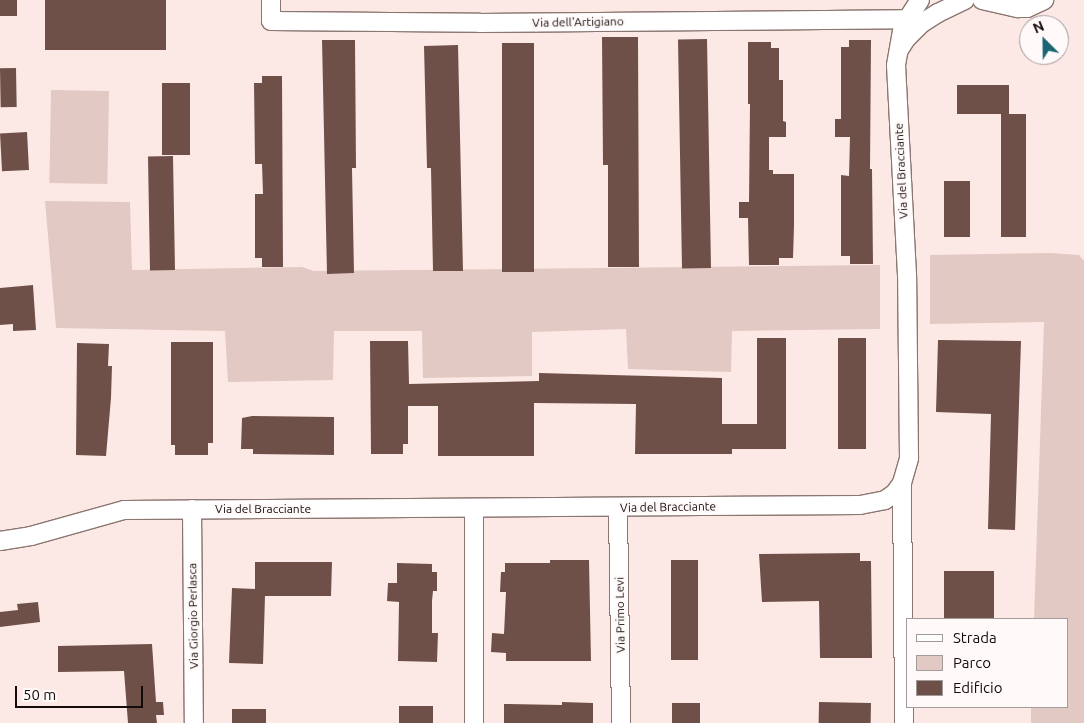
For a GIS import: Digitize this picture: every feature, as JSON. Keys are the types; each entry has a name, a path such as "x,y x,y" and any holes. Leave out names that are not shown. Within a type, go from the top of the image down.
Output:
{"street":[{"name":"Via dell'Artigiano","path":"271,0 271,21 490,23 906,19"},
{"path":"897,55 899,40 906,19 920,0"},
{"path":"897,55 906,39 922,23 964,0"},
{"path":"982,0 1018,8 1027,8 1044,0"},
{"name":"Via del Bracciante","path":"0,541 31,536 124,510 860,505 885,500 902,483 909,458 907,282 897,55"},
{"path":"902,483 904,723"},
{"name":"Via Primo Levi","path":"618,507 622,723"},
{"path":"474,508 474,723"},
{"name":"Via Giorgio Perlasca","path":"192,509 194,723"}],"green space":[{"path":"51,90 109,91 107,184 49,183"},
{"path":"45,201 130,202 132,270 302,267 314,271 880,265 880,329 732,331 731,372 628,369 626,329 532,332 532,376 423,378 422,331 334,331 333,380 228,382 225,331 56,328"},
{"path":"1051,253 1079,255 1084,261 1084,723 1031,723 1031,708 1069,708 1069,618 1034,618 1044,322 930,324 930,255"}],"building":[{"path":"0,0 17,0 17,16 0,16"},
{"path":"45,0 166,0 166,50 45,50"},
{"path":"602,37 638,37 639,267 608,267 608,165 603,165"},
{"path":"707,39 711,268 682,268 678,40"},
{"path":"322,40 355,40 356,168 352,168 354,273 327,274"},
{"path":"849,40 871,40 870,169 872,169 873,264 850,264 850,256 841,256 841,175 849,176 850,137 835,137 835,119 841,119 841,47 849,47"},
{"path":"748,42 771,42 771,48 779,48 779,80 783,80 783,121 786,122 786,137 769,137 769,170 773,170 773,174 794,174 794,226 793,258 779,258 779,265 749,265 748,218 739,218 739,202 749,202 750,104 748,104"},
{"path":"502,43 534,43 534,272 502,272"},
{"path":"458,45 463,271 433,271 431,168 427,168 424,46"},
{"path":"0,68 16,68 17,107 1,107"},
{"path":"262,76 282,76 283,267 262,267 262,258 255,258 255,194 263,194 262,164 255,164 254,83 262,83"},
{"path":"162,83 190,83 190,155 162,155"},
{"path":"957,85 1009,85 1009,114 957,114"},
{"path":"1001,114 1026,114 1026,237 1001,237"},
{"path":"27,132 29,170 2,171 0,133"},
{"path":"148,156 173,156 175,270 150,270"},
{"path":"944,181 970,181 970,237 944,237"},
{"path":"33,285 36,330 13,331 13,324 0,325 0,288"},
{"path":"757,338 786,338 786,449 732,449 732,454 635,454 636,404 534,403 534,456 438,456 438,406 408,406 408,444 403,444 403,454 371,454 370,341 408,341 409,384 539,381 539,373 722,378 722,424 757,424"},
{"path":"838,338 866,338 866,449 838,449"},
{"path":"938,340 1021,341 1015,530 988,529 991,414 936,412"},
{"path":"171,342 213,342 213,443 208,443 208,455 175,455 175,445 171,445"},
{"path":"77,343 109,344 108,366 112,366 106,456 76,455"},
{"path":"252,416 334,417 334,455 253,454 253,449 241,449 242,418"},
{"path":"860,553 860,561 871,561 872,658 820,658 819,601 762,602 759,554"},
{"path":"550,560 589,560 591,661 506,661 506,653 491,652 492,633 504,634 506,592 500,592 501,572 505,572 505,563 550,563"},
{"path":"671,560 698,560 698,660 671,660"},
{"path":"255,562 332,562 331,596 265,596 263,664 229,663 232,588 255,589"},
{"path":"397,563 432,564 432,572 437,572 437,591 433,591 432,601 432,633 438,633 437,662 398,661 399,602 387,601 388,583 397,583"},
{"path":"944,571 994,571 994,618 944,618"},
{"path":"38,602 40,622 0,627 0,612 18,610 17,604"},
{"path":"152,644 156,702 163,702 164,715 156,715 157,723 128,723 124,671 58,672 58,646"},
{"path":"562,702 593,703 593,723 504,723 504,704 562,705"},
{"path":"819,702 871,703 871,723 819,723"},
{"path":"672,703 700,703 700,723 672,723"},
{"path":"399,706 433,706 433,723 399,723"},
{"path":"232,709 266,709 266,723 232,723"}]}
